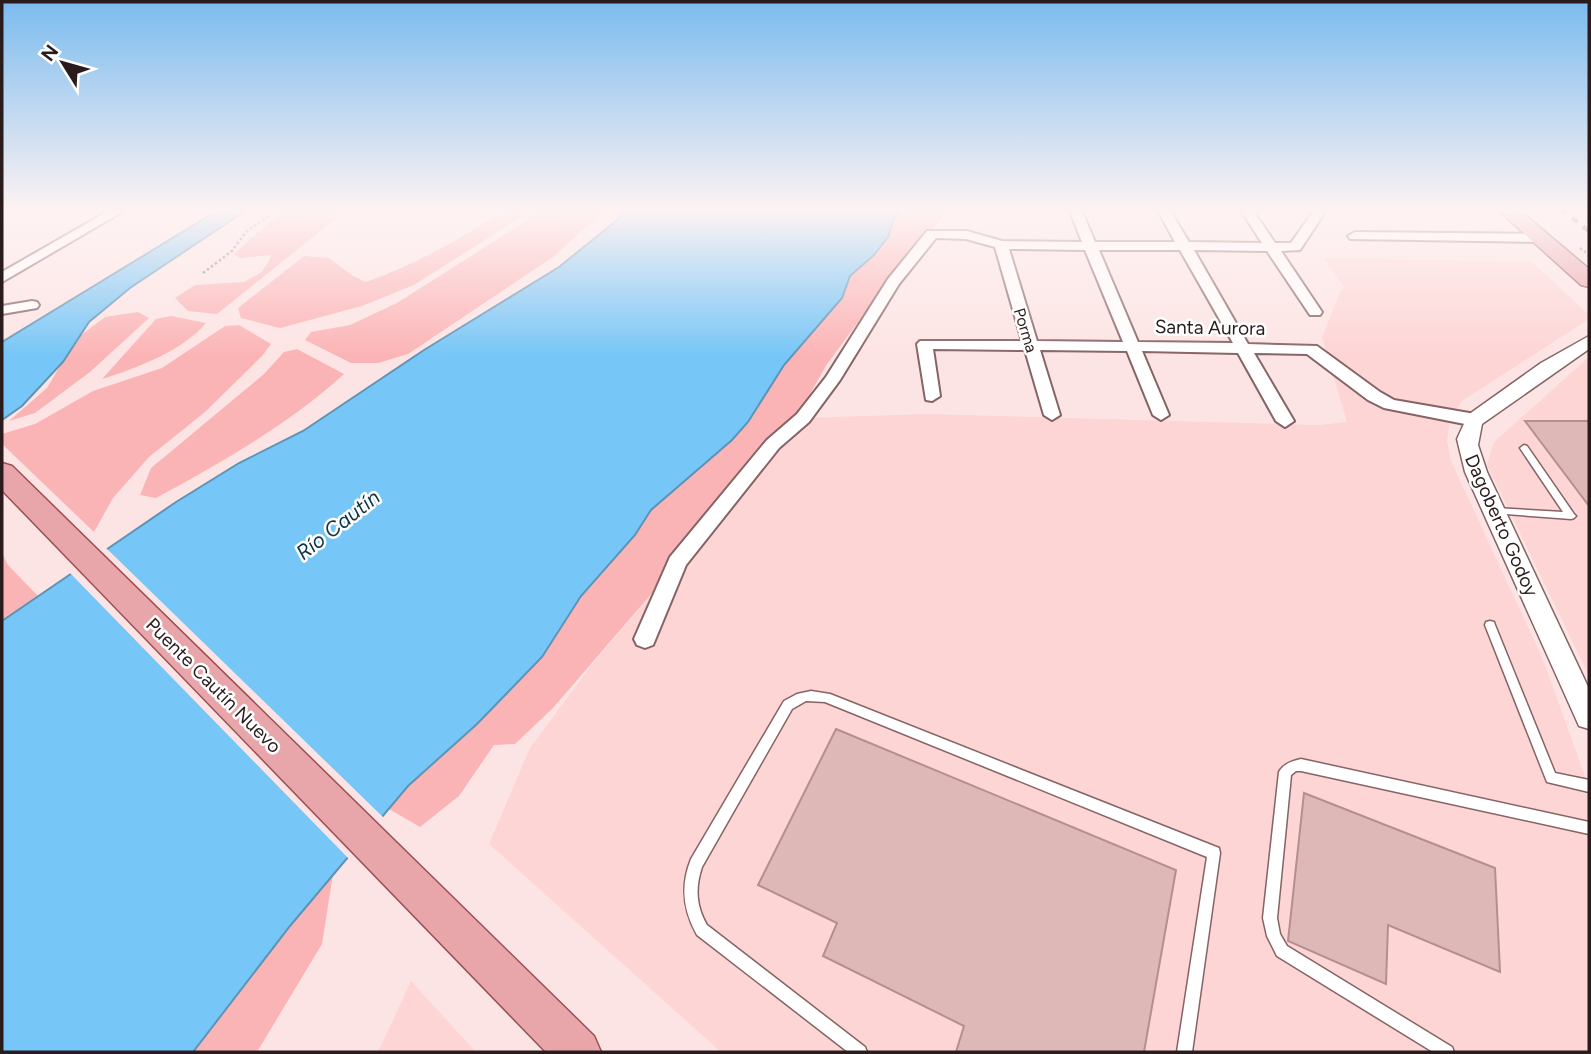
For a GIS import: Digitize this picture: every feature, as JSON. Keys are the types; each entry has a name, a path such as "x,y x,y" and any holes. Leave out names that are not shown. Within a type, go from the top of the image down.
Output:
{"main road":[{"path":"1565,258 1589,280"},
{"name":"Puente Cautín Nuevo","path":"2,473 578,1052"}],"street":[{"path":"2,278 36,258"},
{"path":"645,639 677,562 773,444 803,418 832,380 893,282 912,258"},
{"name":"Porma","path":"1005,258 1052,415"},
{"path":"1095,258 1161,415"},
{"path":"1191,258 1285,422"},
{"path":"1279,258 1315,312"},
{"path":"2,310 32,304"},
{"path":"1475,419 1589,341"},
{"name":"Santa Aurora","path":"932,396 925,344 1311,349 1374,396 1390,404 1475,419"},
{"name":"Dagoberto Godoy","path":"1475,419 1469,430 1467,445 1476,472 1589,717"}],"lane":[{"path":"1494,511 1571,516 1524,448"},
{"path":"1490,625 1551,778 1589,786"},
{"path":"860,1052 702,930 690,901 691,876 696,864 788,705 795,699 811,695 839,702 1214,853 1185,1052"},
{"path":"1447,1052 1282,951 1270,918 1285,772 1294,765 1301,765 1589,828"}],"path":[{"path":"202,273 222,258"}],"shaded area":[{"path":"270,258 287,258 217,314 188,311 175,298 195,285 244,282 262,272"},
{"path":"301,258 329,258 366,282 422,258 456,258 414,285 362,306 280,328 241,318 238,308"},
{"path":"468,258 551,258 408,354 378,363 351,363 305,340 311,332 350,325 397,303"},
{"path":"870,258 906,258 827,364 797,417 755,453 669,560 653,592 553,708 515,744 494,745 459,796 420,827 389,809 408,786 477,724 542,657 581,596 635,535 651,510 732,440 748,422 784,365 842,298 850,276"},
{"path":"1324,258 1532,262 1589,315 1589,319 1462,401 1450,421 1447,441 1451,461 1542,657 1589,787 1589,1052 721,1052 489,844 530,748 593,663 803,418 926,414 1319,425 1347,422 1322,338 1341,290 1345,289"},
{"path":"138,312 149,318 90,372 35,413 9,421 47,388 76,339 105,317"},
{"path":"171,316 206,323 197,333 172,350 144,364 102,379 156,319"},
{"path":"239,325 271,344 205,412 149,457 113,498 94,532 2,444 2,434 35,424 93,391 162,368 225,326"},
{"path":"297,349 344,374 300,410 230,456 156,498 140,495 151,468 264,374 284,352"},
{"path":"1589,357 1589,676 1487,465 1494,442"},
{"path":"2,553 8,565 38,596 2,621"},
{"path":"333,874 322,944 257,1052 193,1052 290,926"},
{"path":"411,981 476,1052 378,1052"}],"water":[{"path":"139,258 175,258 130,288 89,322 63,362 22,406 2,420 2,342"},
{"name":"Río Cautín","path":"570,258 870,258 850,276 842,298 784,365 748,422 732,440 651,510 635,535 581,596 542,657 477,724 408,786 290,926 193,1052 2,1052 2,621 176,502 239,463 303,431 424,350"}],"pier":[{"path":"104,546 385,819 350,860 68,571"}],"building":[{"path":"1525,421 1589,421 1589,506"},
{"path":"836,729 1176,870 1144,1052 956,1052 964,1026 823,956 837,923 758,885"},
{"path":"1304,793 1495,868 1500,972 1388,925 1386,984 1288,941"}]}
